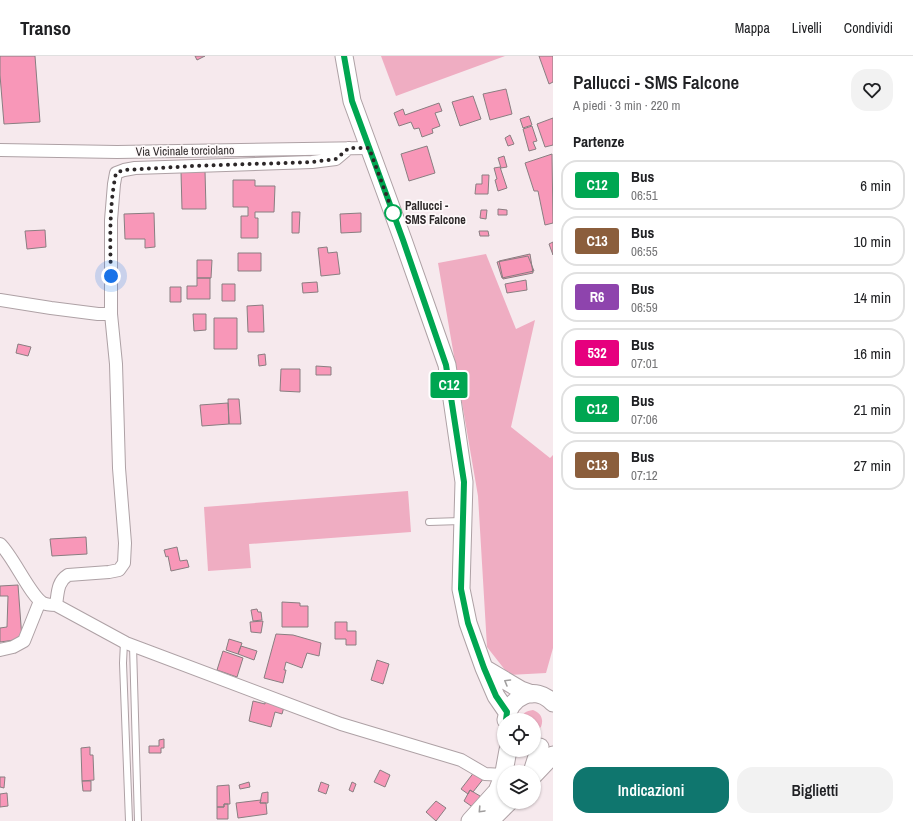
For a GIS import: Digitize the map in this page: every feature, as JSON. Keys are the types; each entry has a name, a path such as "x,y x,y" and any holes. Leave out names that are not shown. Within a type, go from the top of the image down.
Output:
{"street":[{"path":"344,56 352,101 446,365 464,482 461,589 468,623 484,668 505,713"},
{"path":"116,173 136,168 312,162 336,159 349,148"},
{"name":"Via Vicinale torciolano","path":"0,150 117,152 369,148"},
{"path":"56,605 60,583 63,578 68,575 119,570 124,563 125,543 119,468 116,364 111,314 111,220 117,152"},
{"path":"0,300 98,314 111,314"},
{"path":"0,544 12,558 40,601 46,604 56,605 128,644 341,724 461,760 485,774 497,774"},
{"path":"0,650 13,647 24,641 40,601"},
{"path":"484,668 521,690 532,694 545,696 552,701"},
{"path":"508,713 511,705 517,699 524,695 532,694"},
{"path":"536,765 545,747"},
{"path":"538,765 545,747"},
{"path":"470,821 497,791"},
{"path":"490,821 501,809"}],"lane":[{"path":"429,522 462,520"},
{"path":"128,644 123,663 129,821"},
{"path":"128,644 138,821"}],"shaded area":[{"path":"381,56 505,56 396,96"},
{"path":"486,254 516,329 535,320 511,427 550,458 553,455 553,648 546,673 509,675 487,647 478,496 438,263"},
{"path":"408,491 411,532 249,544 251,568 208,571 204,507"},
{"path":"533,710 538,713 525,713"}],"building":[{"path":"0,56 35,56 40,122 4,124"},
{"path":"195,56 205,56 197,60"},
{"path":"539,56 553,56 553,82 549,84"},
{"path":"506,89 512,114 490,120 483,94"},
{"path":"473,96 481,119 460,126 452,102"},
{"path":"439,103 442,111 435,113 440,126 432,129 433,133 422,137 419,128 414,129 411,122 399,126 394,113 403,109 405,115"},
{"path":"529,116 532,125 523,128 520,119"},
{"path":"553,118 553,145 545,147 537,124"},
{"path":"532,126 537,141 533,142 536,149 529,151 523,129"},
{"path":"510,135 514,144 508,146 505,138"},
{"path":"427,146 435,173 409,181 401,154"},
{"path":"552,154 553,223 545,225 538,191 534,191 525,163"},
{"path":"504,156 507,167 501,168 498,158"},
{"path":"500,167 507,188 498,191 494,168"},
{"path":"205,171 206,209 182,209 181,172"},
{"path":"482,175 489,175 488,194 475,194 476,184 482,184"},
{"path":"233,180 255,180 255,186 275,186 274,212 255,212 255,218 258,218 258,238 241,238 241,216 248,216 248,207 233,207"},
{"path":"498,209 507,210 507,215 498,215"},
{"path":"481,210 487,210 486,219 480,218"},
{"path":"292,212 300,212 299,233 292,233"},
{"path":"154,213 155,247 145,248 145,239 125,239 124,214"},
{"path":"361,213 361,232 341,233 340,214"},
{"path":"45,230 46,247 27,249 25,231"},
{"path":"479,231 488,231 489,236 480,236"},
{"path":"553,242 553,255 549,244"},
{"path":"327,247 328,253 337,252 340,274 321,276 318,248"},
{"path":"238,253 261,253 261,271 238,271"},
{"path":"530,254 533,273 503,279 499,261"},
{"path":"528,256 534,271 502,278 497,262"},
{"path":"197,260 212,260 211,278 197,278"},
{"path":"197,278 210,278 210,299 187,299 187,286 197,286"},
{"path":"526,280 527,290 507,293 505,284"},
{"path":"317,282 318,292 303,293 302,283"},
{"path":"222,284 235,284 235,301 222,301"},
{"path":"170,287 181,287 181,302 170,302"},
{"path":"263,305 264,332 248,332 247,306"},
{"path":"193,314 206,314 206,330 194,331"},
{"path":"214,318 237,318 237,349 214,349"},
{"path":"18,344 31,347 28,356 16,353"},
{"path":"265,354 266,365 259,366 258,355"},
{"path":"316,366 331,367 331,375 316,375"},
{"path":"281,369 300,369 300,392 280,391"},
{"path":"228,399 239,399 241,424 229,424"},
{"path":"228,403 229,424 202,426 200,405"},
{"path":"86,537 87,554 52,556 50,539"},
{"path":"177,547 180,561 187,560 189,567 171,571 168,556 166,557 164,550"},
{"path":"18,585 22,639 0,642 0,628 7,627 8,596 0,596 0,586"},
{"path":"282,602 300,603 300,606 308,606 308,627 282,627"},
{"path":"257,609 258,612 261,612 262,620 253,621 251,610"},
{"path":"263,621 261,633 251,632 250,622"},
{"path":"335,622 347,622 347,631 356,631 356,645 346,645 346,639 335,639"},
{"path":"276,634 293,635 321,643 319,656 307,653 302,668 286,662 283,683 264,678"},
{"path":"229,639 242,643 238,654 226,650"},
{"path":"241,646 257,651 254,660 238,654"},
{"path":"223,651 243,658 237,677 217,670"},
{"path":"377,660 389,664 383,684 371,680"},
{"path":"253,701 265,704 265,702 284,707 282,714 275,712 271,727 249,721"},
{"path":"164,739 164,748 161,748 161,753 149,753 149,746 159,746 159,740"},
{"path":"90,747 90,755 93,755 94,780 82,781 81,748"},
{"path":"380,770 390,775 385,787 374,782"},
{"path":"475,771 484,778 473,792 470,790 468,794 461,789"},
{"path":"0,777 5,777 4,788 0,787"},
{"path":"82,781 91,781 91,791 83,791"},
{"path":"249,782 250,787 240,789 239,785"},
{"path":"321,782 329,785 326,794 318,791"},
{"path":"352,782 356,784 353,792 349,790"},
{"path":"229,785 230,804 224,804 224,807 217,807 217,786"},
{"path":"470,790 480,796 474,808 464,801"},
{"path":"268,792 268,803 260,803 262,793"},
{"path":"7,793 8,806 0,807 0,794"},
{"path":"261,800 260,803 266,803 267,814 238,818 236,803"},
{"path":"436,801 446,808 436,821 426,812"},
{"path":"224,804 228,804 228,819 217,819 217,807 224,807"}],"bus line":[{"name":"C12","path":"344,56 352,101 403,240 446,365 464,482 461,589 468,623 484,668 496,696 507,713"}],"place":[{"name":"Pallucci - SMS Falcone","path":"393,213"}],"route":[{"path":"111,276 111,220 114,184 116,173 124,170 136,168 312,162 336,159 349,148 369,148 393,213"}]}
